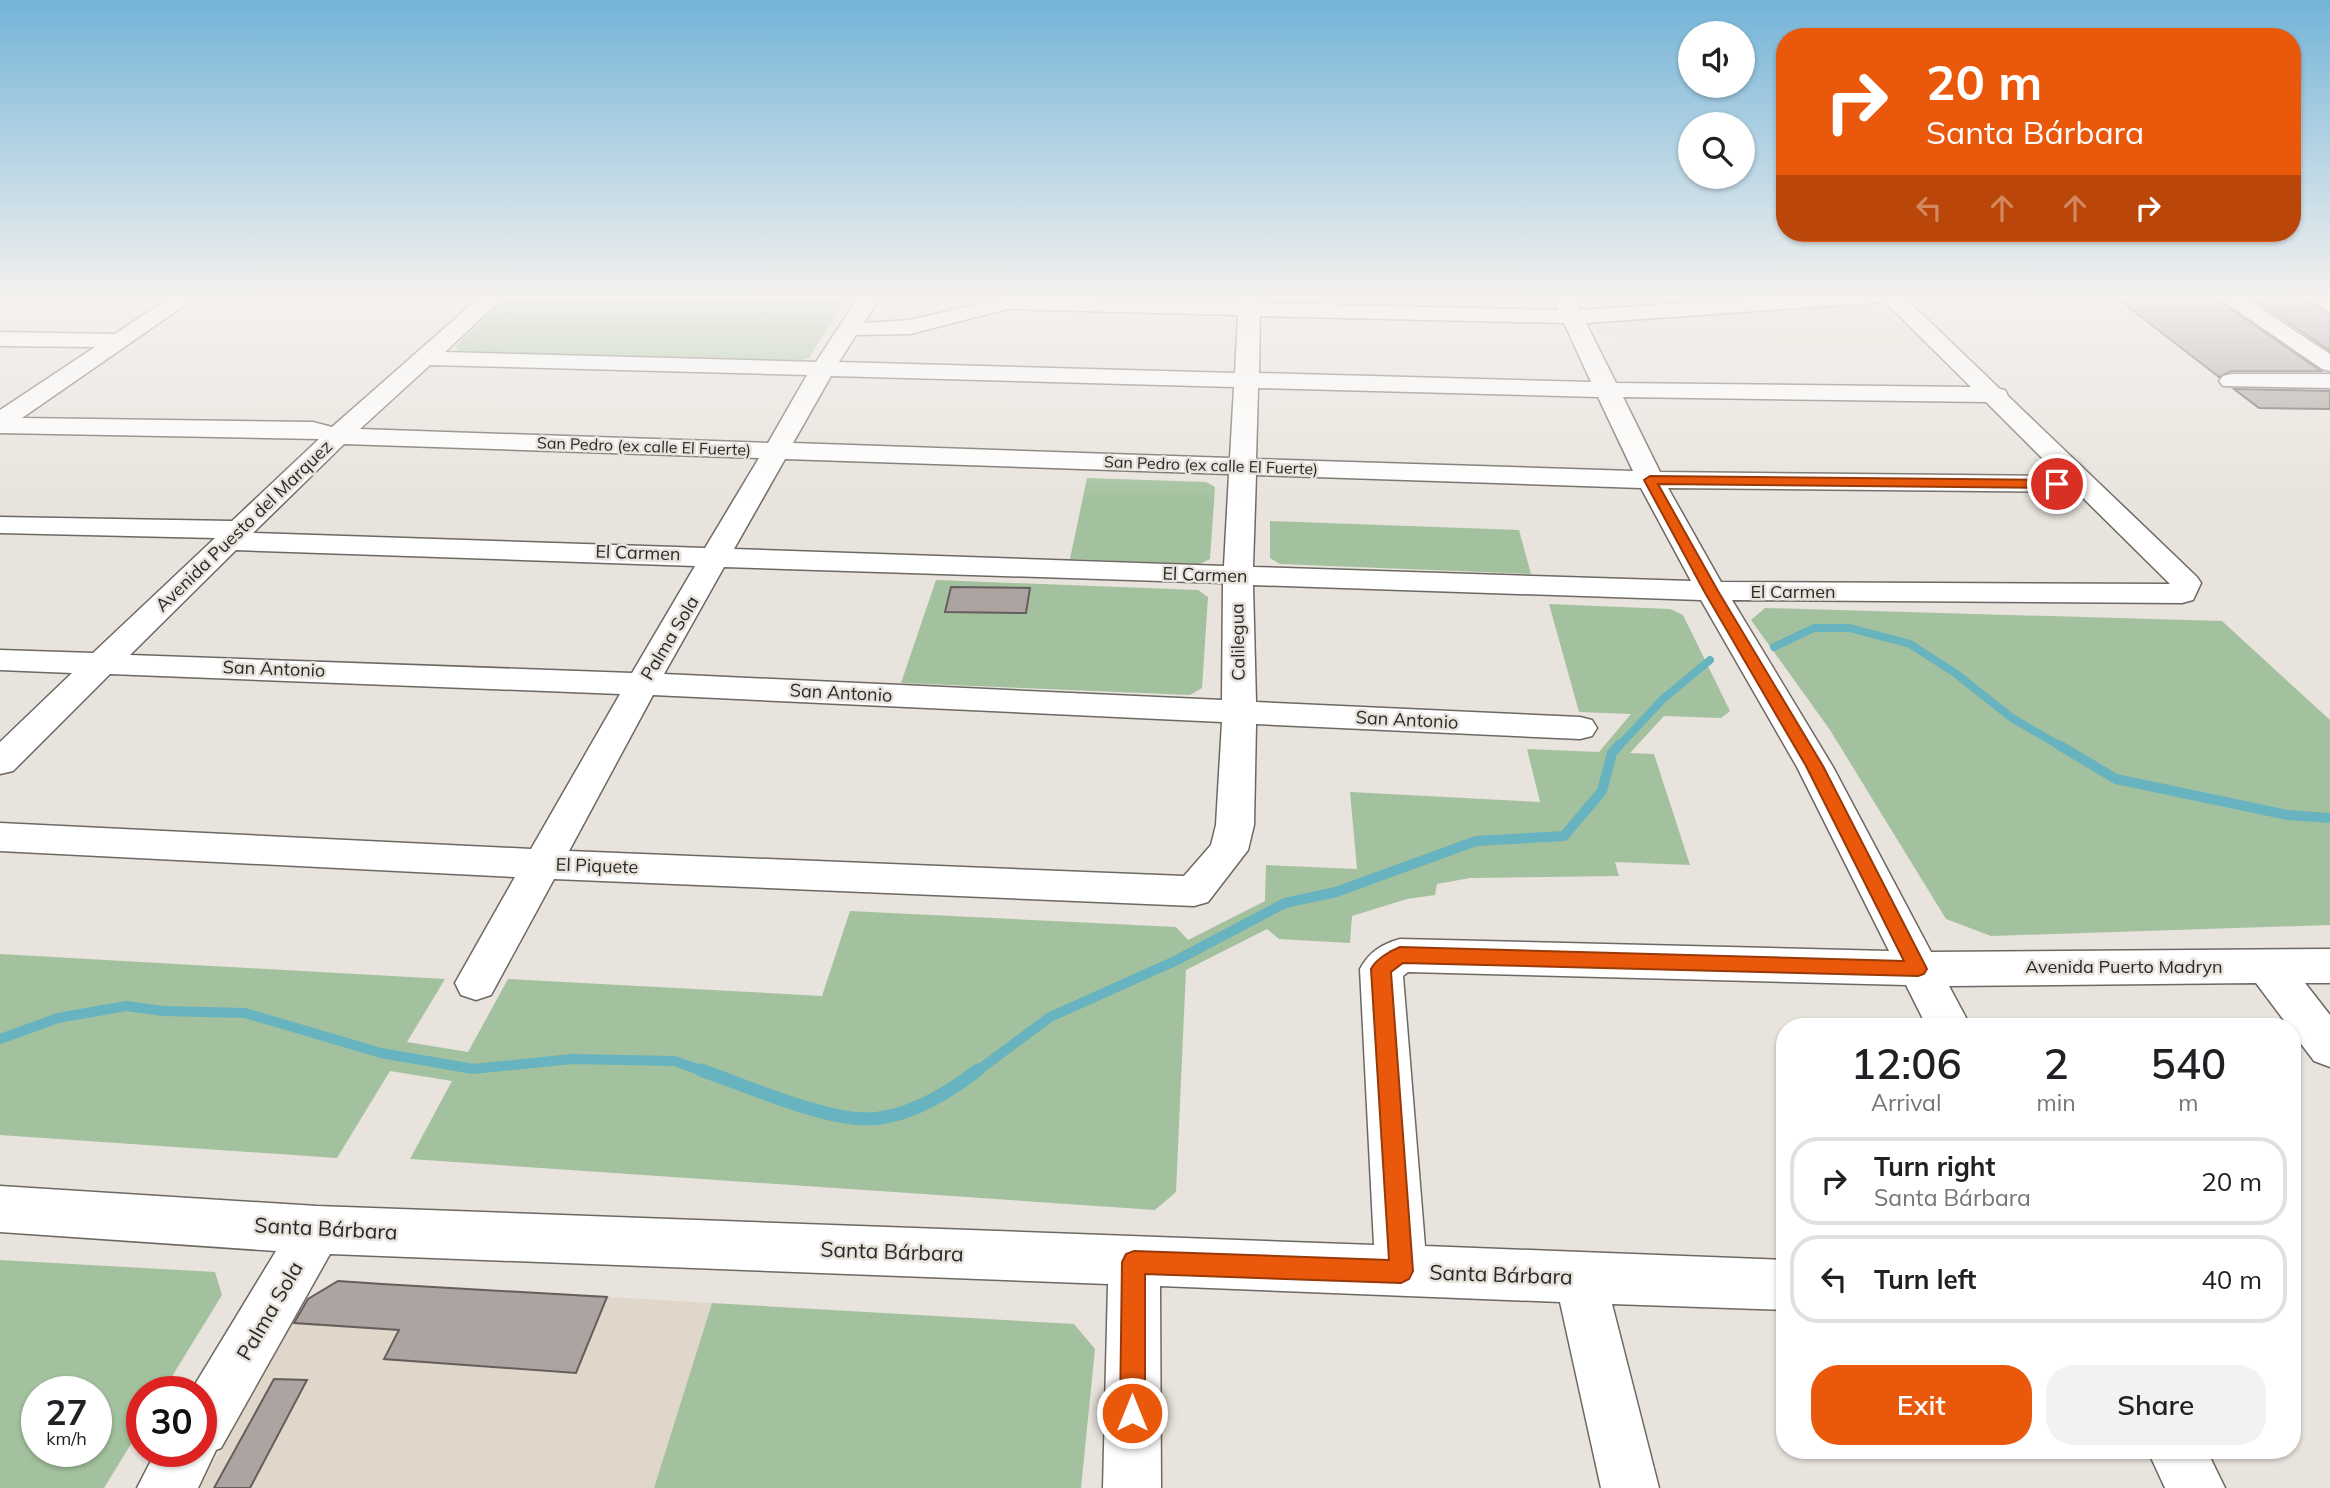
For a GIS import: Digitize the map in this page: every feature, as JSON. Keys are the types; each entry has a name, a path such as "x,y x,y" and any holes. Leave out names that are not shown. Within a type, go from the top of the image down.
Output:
{"street":[{"path":"0,423 84,365"},
{"name":"Avenida Puesto del Marquez","path":"0,762 337,436 417,365"},
{"path":"694,365 1605,390 1996,396"},
{"name":"Palma Sola","path":"476,983 540,864 825,365"},
{"name":"Calilegua","path":"1194,891 1229,850 1236,825 1239,713 1238,576 1247,365"},
{"path":"1594,365 1650,480 1711,591 1815,766 1944,1018"},
{"path":"1964,365 2085,484"},
{"path":"2231,381 2330,381"},
{"name":"San Pedro (ex calle El Fuerte)","path":"0,423 313,430 337,436 1650,480 2085,484"},
{"name":"El Carmen","path":"0,525 718,556 1711,591 2182,594 2186,583 2085,484"},
{"name":"San Antonio","path":"0,660 642,684 1580,728"},
{"name":"El Piquete","path":"0,837 540,864 1194,891"},
{"path":"1401,1271 1381,969 1400,955 1918,969"},
{"path":"2267,966 2330,1048"},
{"name":"Avenida Puerto Madryn","path":"1918,969 2330,966"},
{"name":"Santa Bárbara","path":"0,1209 317,1230 1776,1285"},
{"name":"Palma Sola","path":"217,1401 317,1230"},
{"path":"1132,1488 1134,1262"},
{"path":"1580,1278 1630,1488"},
{"path":"2180,1459 2196,1488"},
{"path":"166,1488 178,1467"}],"shaded area":[{"path":"382,1283 422,1286 385,1358 576,1373 607,1297 712,1303 654,1488 199,1488 211,1467 217,1467 217,1456 292,1323 357,1327"}],"green space":[{"path":"1087,478 1206,482 1215,487 1210,559 1200,564 1070,559"},
{"path":"1270,521 1519,530 1531,574 1280,564 1270,558"},
{"path":"936,580 1198,590 1208,597 1202,688 1190,695 901,683"},
{"path":"1549,604 1670,609 1683,615 1730,711 1721,718 1664,716 1630,753 1654,754 1690,865 1615,862 1619,876 1470,878 1437,884 1435,895 1407,899 1352,916 1350,943 1279,939 1267,929 1186,970 1176,1192 1155,1210 410,1159 452,1081 390,1071 337,1158 0,1135 0,954 445,979 407,1042 468,1052 508,979 822,996 850,911 1176,927 1188,940 1265,901 1266,865 1357,869 1350,792 1540,802 1527,749 1599,752 1631,714 1579,712"},
{"path":"1765,608 2222,621 2330,720 2330,925 1991,936 1946,919 1830,730 1751,620"},
{"path":"0,1260 215,1272 222,1295 172,1376 126,1376 126,1452 104,1488 0,1488"},
{"path":"712,1303 1074,1324 1095,1349 1081,1488 654,1488"}],"building":[{"path":"2204,365 2313,365 2321,371 2231,371 2219,377"},
{"path":"2234,389 2330,391 2330,409 2259,408"},
{"path":"951,587 1030,588 1026,613 945,612"},
{"path":"338,1281 607,1297 576,1373 384,1359 399,1330 294,1323 308,1299"},
{"path":"274,1379 307,1380 250,1488 214,1488"}],"waterway":[{"path":"1774,647 1814,628 1850,628 1910,644 1955,673 2012,718 2062,747"},
{"path":"1618,747 1663,699 1710,660"},
{"path":"976,1072 1050,1017 1175,961 1285,903 1336,892 1476,841 1564,836 1602,791 1612,753 1619,745"},
{"path":"2059,745 2116,779 2288,815 2330,818"},
{"path":"0,1039 58,1018 126,1006 163,1011 245,1013 381,1053 473,1069 572,1059 674,1061 706,1072"},
{"path":"701,1070 806,1107 848,1118 866,1119 911,1110 940,1096 978,1070"}],"route":[{"path":"1132,1413 1134,1262 1401,1271 1381,969 1400,955 1918,969 1815,766 1711,591 1650,480 2057,484"}]}
